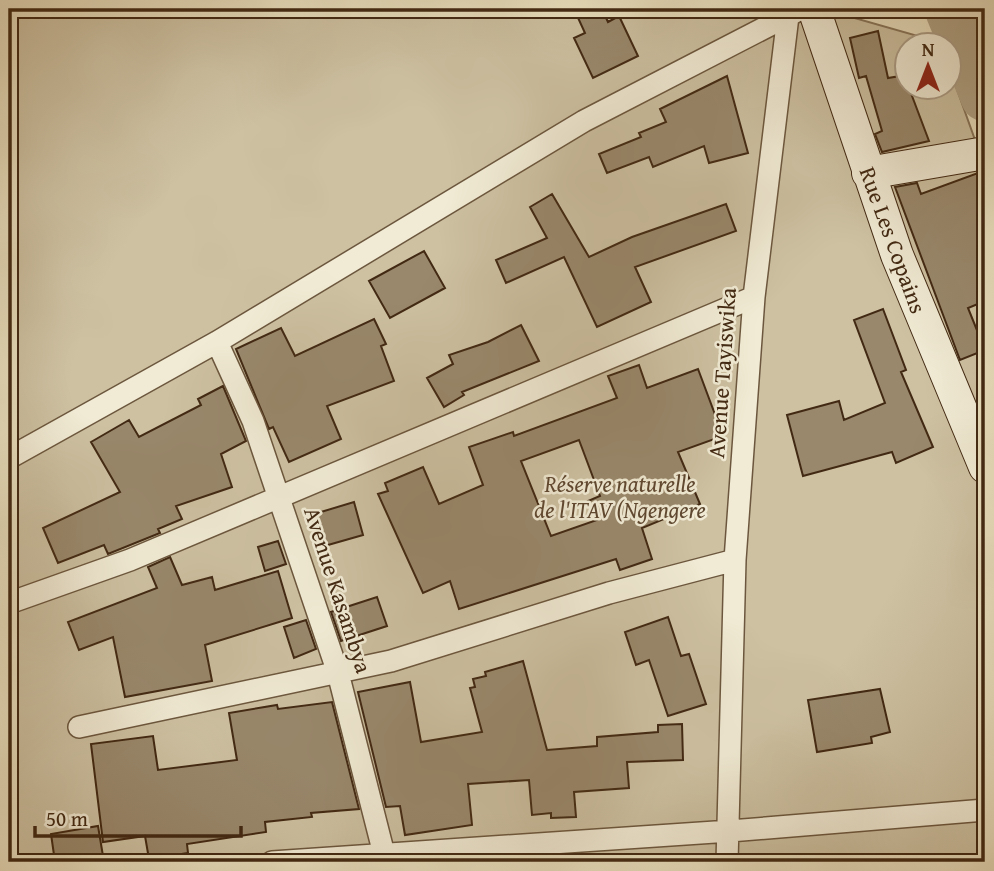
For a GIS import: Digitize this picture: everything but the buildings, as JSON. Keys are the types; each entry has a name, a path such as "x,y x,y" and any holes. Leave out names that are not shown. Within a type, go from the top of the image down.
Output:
{"street":[{"name":"Rue Les Copains","path":"801,11 869,173 933,346 985,467"},
{"name":"Avenue Tayiswika","path":"727,862 730,831 735,560 754,297 801,11"},
{"path":"9,458 217,342 584,121 801,11"},
{"path":"869,173 981,153"},
{"path":"9,603 130,560 754,297"},
{"name":"Avenue Kasambya","path":"217,342 253,421 338,673 385,858"},
{"path":"79,727 338,673 414,654 610,593 735,560"},
{"path":"272,862 385,858 985,810"}],"green space":[{"name":"Réserve naturelle de l'ITAV (Ngengere","path":"9,9 823,9 904,32 892,32 892,102 961,102 985,168 985,862 9,862"}],"waterway":[{"path":"949,9 985,97"}]}
